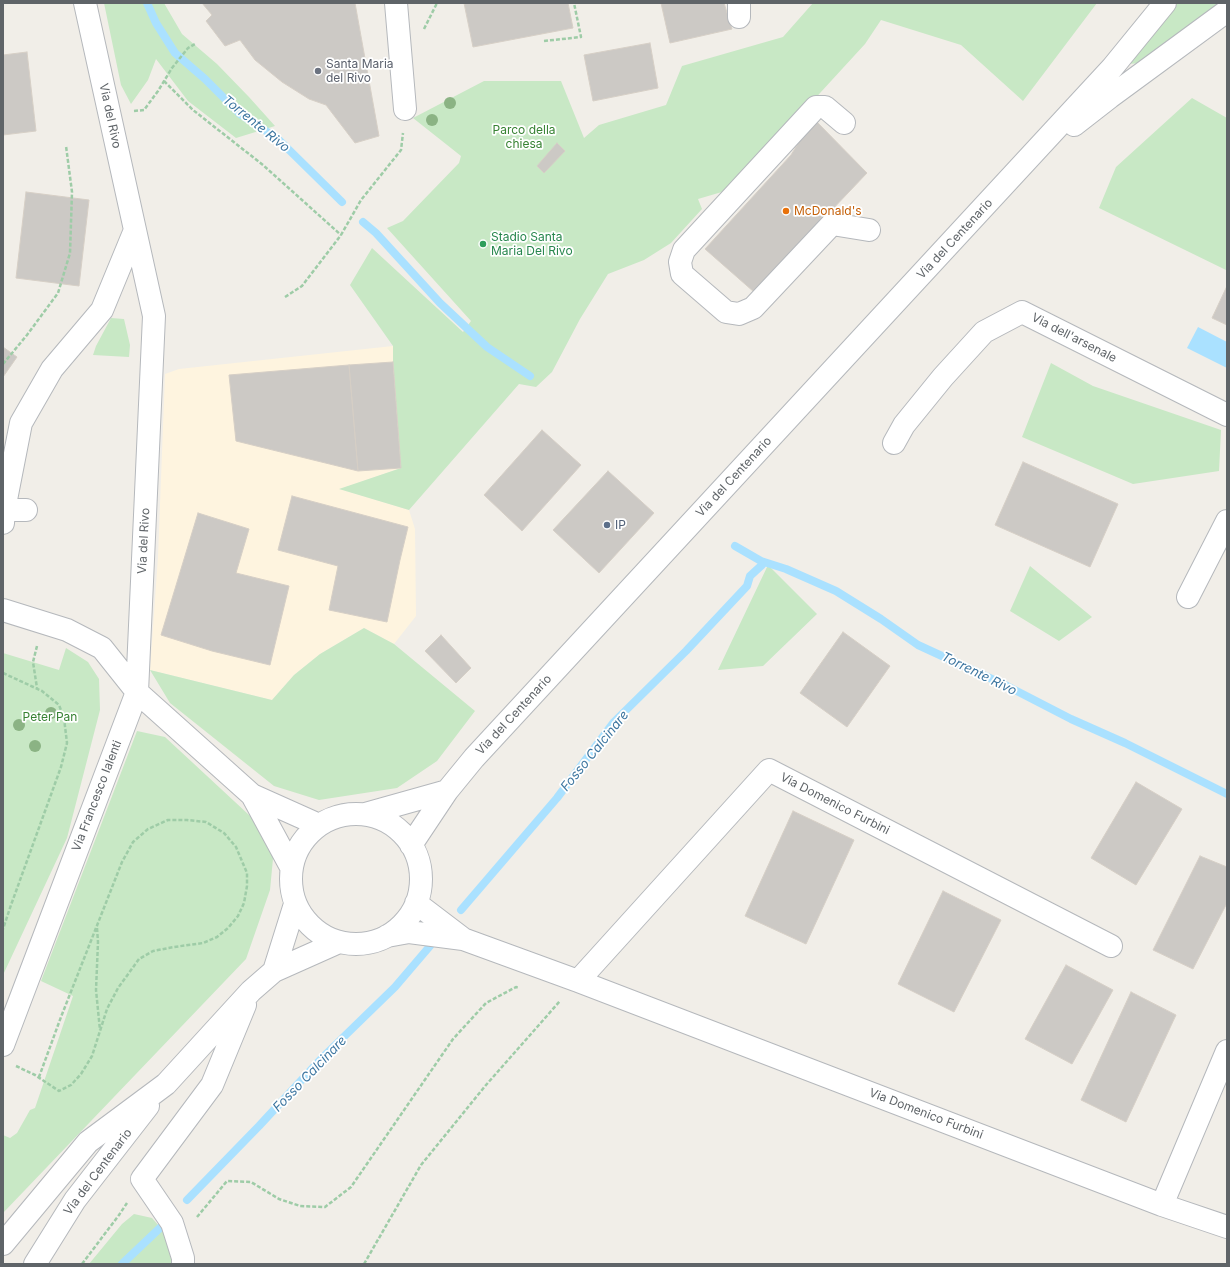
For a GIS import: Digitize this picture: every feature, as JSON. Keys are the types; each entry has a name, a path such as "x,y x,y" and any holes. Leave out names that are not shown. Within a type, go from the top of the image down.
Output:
{"street":[{"name":"Via del Rivo","path":"85,3 154,316 137,692"},
{"path":"396,3 405,109"},
{"path":"1024,164 1112,68 1165,3"},
{"path":"1024,164 1110,97 1227,11"},
{"path":"844,123 825,107 816,107 684,250 680,262 682,274 726,312 739,314 753,308 832,224 869,230"},
{"name":"Via del Centenario","path":"411,844 447,791 474,758 1024,164"},
{"path":"26,510 4,516 21,423 52,369 102,310 135,230"},
{"name":"Via dell'arsenale","path":"894,443 904,425 943,377 984,332 1022,312 1227,414"},
{"path":"1188,597 1227,521"},
{"path":"3,610 67,630 102,648 137,692 252,795 319,826"},
{"name":"Via Francesco Ialenti","path":"6,1054 137,692"},
{"name":"Via Domenico Furbini","path":"578,981 769,770 1111,946"},
{"path":"366,814 383,820 399,830 411,844 418,858 421,873 420,888 416,903 400,928 387,936 372,942 355,945 339,942 325,937 313,928 303,917 296,904 291,886 292,867 297,851 306,837 319,826 333,818 349,814 366,814 447,791"},
{"path":"252,795 292,867"},
{"path":"416,903 463,939"},
{"path":"274,971 296,904"},
{"path":"387,936 409,932 463,939"},
{"name":"Via Domenico Furbini","path":"463,939 578,981 1162,1205 1227,1227"},
{"path":"3,1244 88,1142 166,1084 250,991 274,971 339,942"},
{"path":"183,1264 183,1258 172,1223 142,1179 212,1085 250,991"},
{"path":"1162,1205 1227,1051"},
{"name":"Via del Centenario","path":"35,1264 75,1200 166,1084"}],"path":[{"path":"544,42 581,36 574,3"},
{"path":"144,110 172,68 188,48 195,44"},
{"path":"164,81 193,110 263,165 341,235"},
{"path":"285,297 302,286 341,235 361,200 401,150 405,109"},
{"path":"3,364 27,335 58,293 70,253 72,192 66,146"},
{"path":"37,689 33,662 38,639 48,624"},
{"path":"3,673 42,691 59,705 64,718 67,743 61,767 3,929"},
{"path":"6,1054 59,1091 71,1085 81,1074 92,1056 108,1009 118,988 139,959 153,951 203,943 217,937 228,928 238,916 244,903 247,886 247,873 236,847 224,833 206,822 168,820 148,829 133,842 122,862 39,1077"},
{"path":"97,927 98,942 96,990 100,1033"},
{"path":"364,1264 421,1166 486,1085 578,981"},
{"path":"177,1241 227,1181 251,1182 279,1199 300,1206 325,1207 351,1187 453,1039 486,1003 516,987 522,988"},
{"path":"82,1264 119,1216 142,1179"}],"shaded area":[{"path":"393,346 401,468 340,489 409,510 415,529 416,616 394,644 364,628 320,654 294,675 272,700 150,670 158,557 165,374 179,369"}],"green space":[{"path":"104,3 164,3 182,34 217,64 275,126 236,138 188,101 156,59 148,80 131,104 121,85"},
{"name":"Parco della chiesa","path":"813,3 1097,3 1023,101 961,45 881,20 865,44 732,189 698,199 702,209 671,243 644,260 608,274 580,319 552,372 536,387 519,384 409,510 339,489 401,468 393,346 350,285 372,248 463,332 471,321 387,228 403,221 459,163 461,156 413,118 484,81 561,81 584,138 599,125 666,105 682,66 783,37"},
{"path":"1178,3 1223,3 1141,63 1128,64"},
{"path":"1192,98 1227,118 1226,270 1099,208 1116,167"},
{"path":"111,318 124,319 130,345 129,357 93,355 96,346"},
{"path":"1051,363 1093,386 1221,430 1219,471 1133,484 1022,437"},
{"path":"768,565 817,614 763,666 718,670"},
{"path":"1030,566 1092,617 1059,641 1010,611"},
{"path":"364,628 394,644 475,711 437,761 397,788 319,800 274,786 170,703 150,670 272,700 294,675 320,654"},
{"name":"Peter Pan","path":"66,648 88,662 99,679 100,710 67,838 3,975 3,653 59,670"},
{"path":"137,731 165,737 262,827 274,848 270,890 246,959 3,1213 3,1135 10,1138 17,1133 30,1110 35,1108 73,996 41,981"},
{"path":"134,1214 152,1218 166,1234 175,1264 89,1264 122,1224"}],"water":[{"path":"1198,327 1227,342 1227,368 1187,348"}],"building":[{"name":"Santa Maria del Rivo","path":"202,3 355,3 379,136 355,143 326,105 309,99 282,82 255,60 240,40 225,46 206,21 212,15"},
{"path":"464,3 568,3 573,28 473,47"},
{"path":"661,3 724,3 732,29 670,43"},
{"path":"650,43 658,88 593,101 584,55"},
{"path":"27,52 36,131 3,135 3,55"},
{"name":"McDonald's","path":"816,121 867,173 754,292 705,249 791,155 802,137"},
{"path":"557,143 565,151 544,173 537,166"},
{"path":"26,192 89,200 79,286 16,278"},
{"path":"1227,286 1227,325 1212,318"},
{"path":"3,347 17,357 3,377"},
{"path":"393,362 401,468 358,471 349,365"},
{"path":"349,365 358,471 236,441 229,375"},
{"path":"542,430 581,465 522,531 484,495"},
{"path":"1023,462 1118,504 1090,567 995,525"},
{"path":"608,471 654,513 599,573 553,530"},
{"path":"292,496 408,527 387,622 329,610 338,566 278,550"},
{"path":"198,513 249,529 236,573 289,586 270,665 212,651 161,635"},
{"path":"843,632 890,666 847,727 800,693"},
{"path":"441,635 471,668 456,683 425,651"},
{"path":"1136,782 1182,809 1136,885 1091,858"},
{"path":"793,811 854,840 806,944 745,916"},
{"path":"1200,856 1227,867 1227,903 1193,969 1153,950"},
{"path":"943,891 1001,920 954,1012 898,984"},
{"path":"1066,965 1113,990 1072,1064 1025,1039"},
{"path":"1131,992 1176,1015 1126,1122 1081,1100"}],"waterway":[{"name":"Torrente Rivo","path":"147,3 156,23 175,53 205,79 240,114 278,139 342,202"},
{"name":"Torrente Rivo","path":"363,222 376,233 440,303 487,347 530,376"},
{"name":"Torrente Rivo","path":"735,546 761,561 786,569 836,591 881,619 918,645 1007,686 1071,719 1125,743 1227,794"},
{"name":"Fosso Calcinare","path":"461,910 557,798 614,722 686,651 747,586 750,576 762,565 761,561"},
{"name":"Fosso Calcinare","path":"187,1200 322,1058 395,987 430,946"},
{"name":"Fosso Calcinare","path":"122,1264 161,1227"}],"place":[{"name":"Santa Maria del Rivo","path":"318,71"},
{"name":"McDonald's","path":"786,211"},
{"name":"Stadio Santa Maria Del Rivo","path":"483,244"},
{"name":"IP","path":"607,525"}]}
